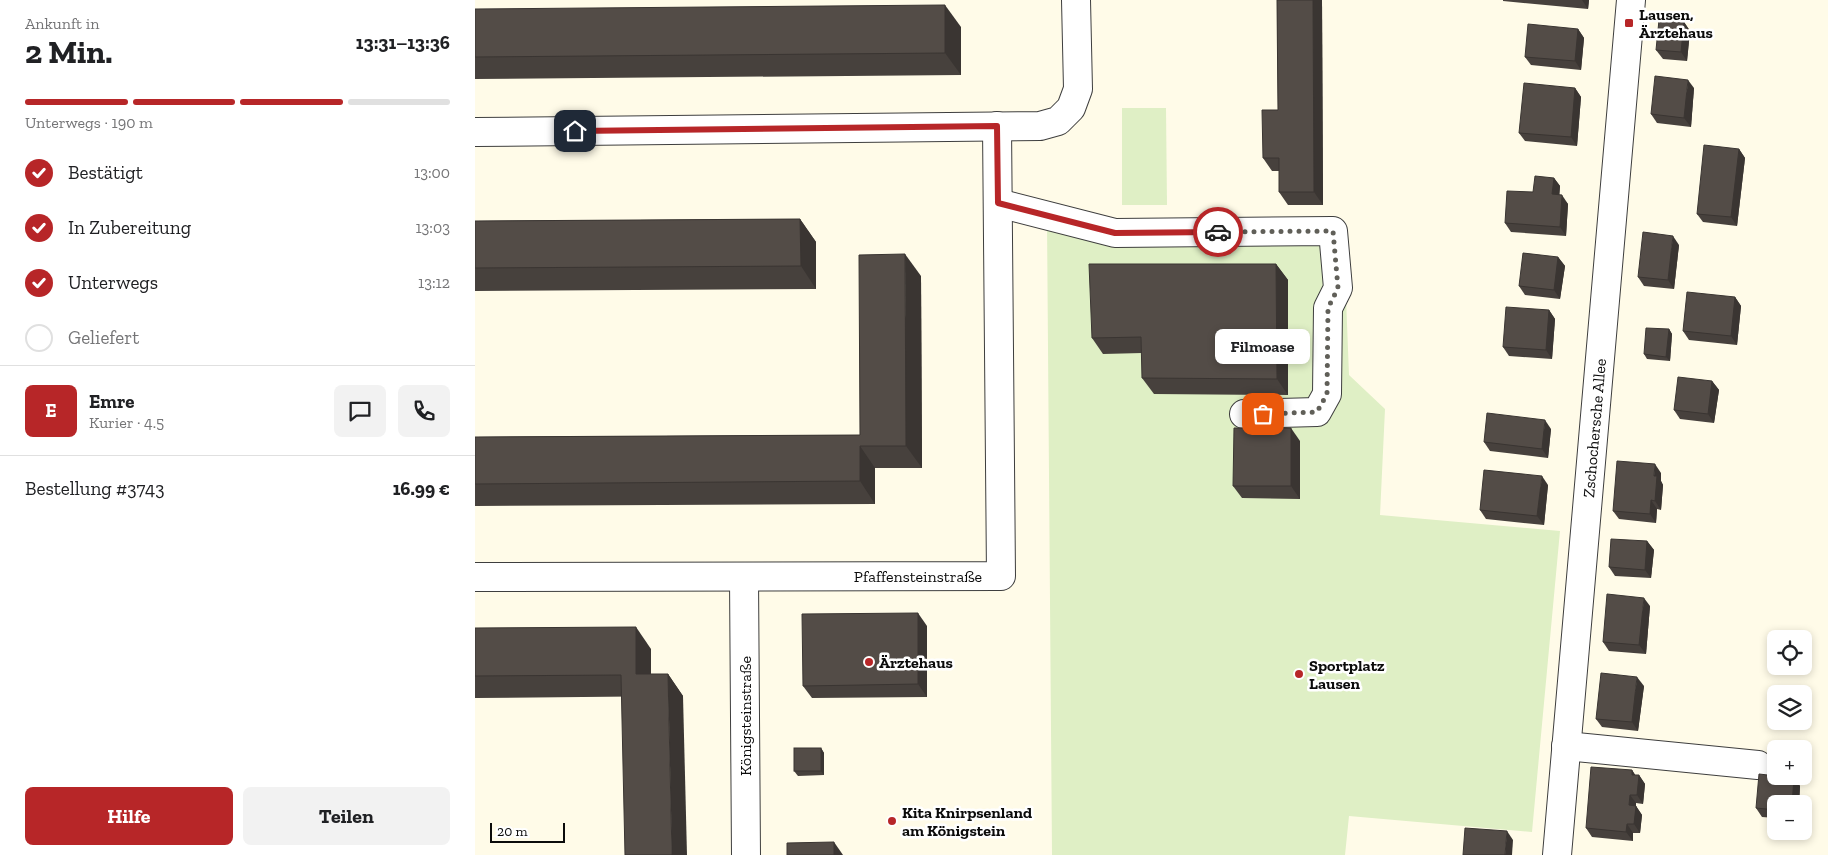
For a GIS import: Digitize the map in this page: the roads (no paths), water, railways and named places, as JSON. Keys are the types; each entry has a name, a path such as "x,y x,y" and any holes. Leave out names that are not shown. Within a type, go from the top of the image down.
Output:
{"street":[{"path":"475,132 1040,126 1058,120 1071,108 1078,90 1076,0"},
{"name":"Zschochersche Allee","path":"1557,855 1631,0"},
{"name":"Pfaffensteinstraße","path":"475,577 744,578 1001,576 997,126"},
{"path":"998,203 1115,233 1333,231 1338,288 1328,308 1327,394 1317,412 1244,414"},
{"name":"Königsteinstraße","path":"744,578 746,855"},
{"path":"1566,746 1758,764"}],"place":[{"name":"Lausen, Ärztehaus","path":"1629,23"},
{"name":"Filmoase","path":"1263,414"},
{"name":"Ärztehaus","path":"869,662"},
{"name":"Sportplatz Lausen","path":"1299,674"},
{"name":"Kita Knirpsenland am Königstein","path":"892,821"}]}
